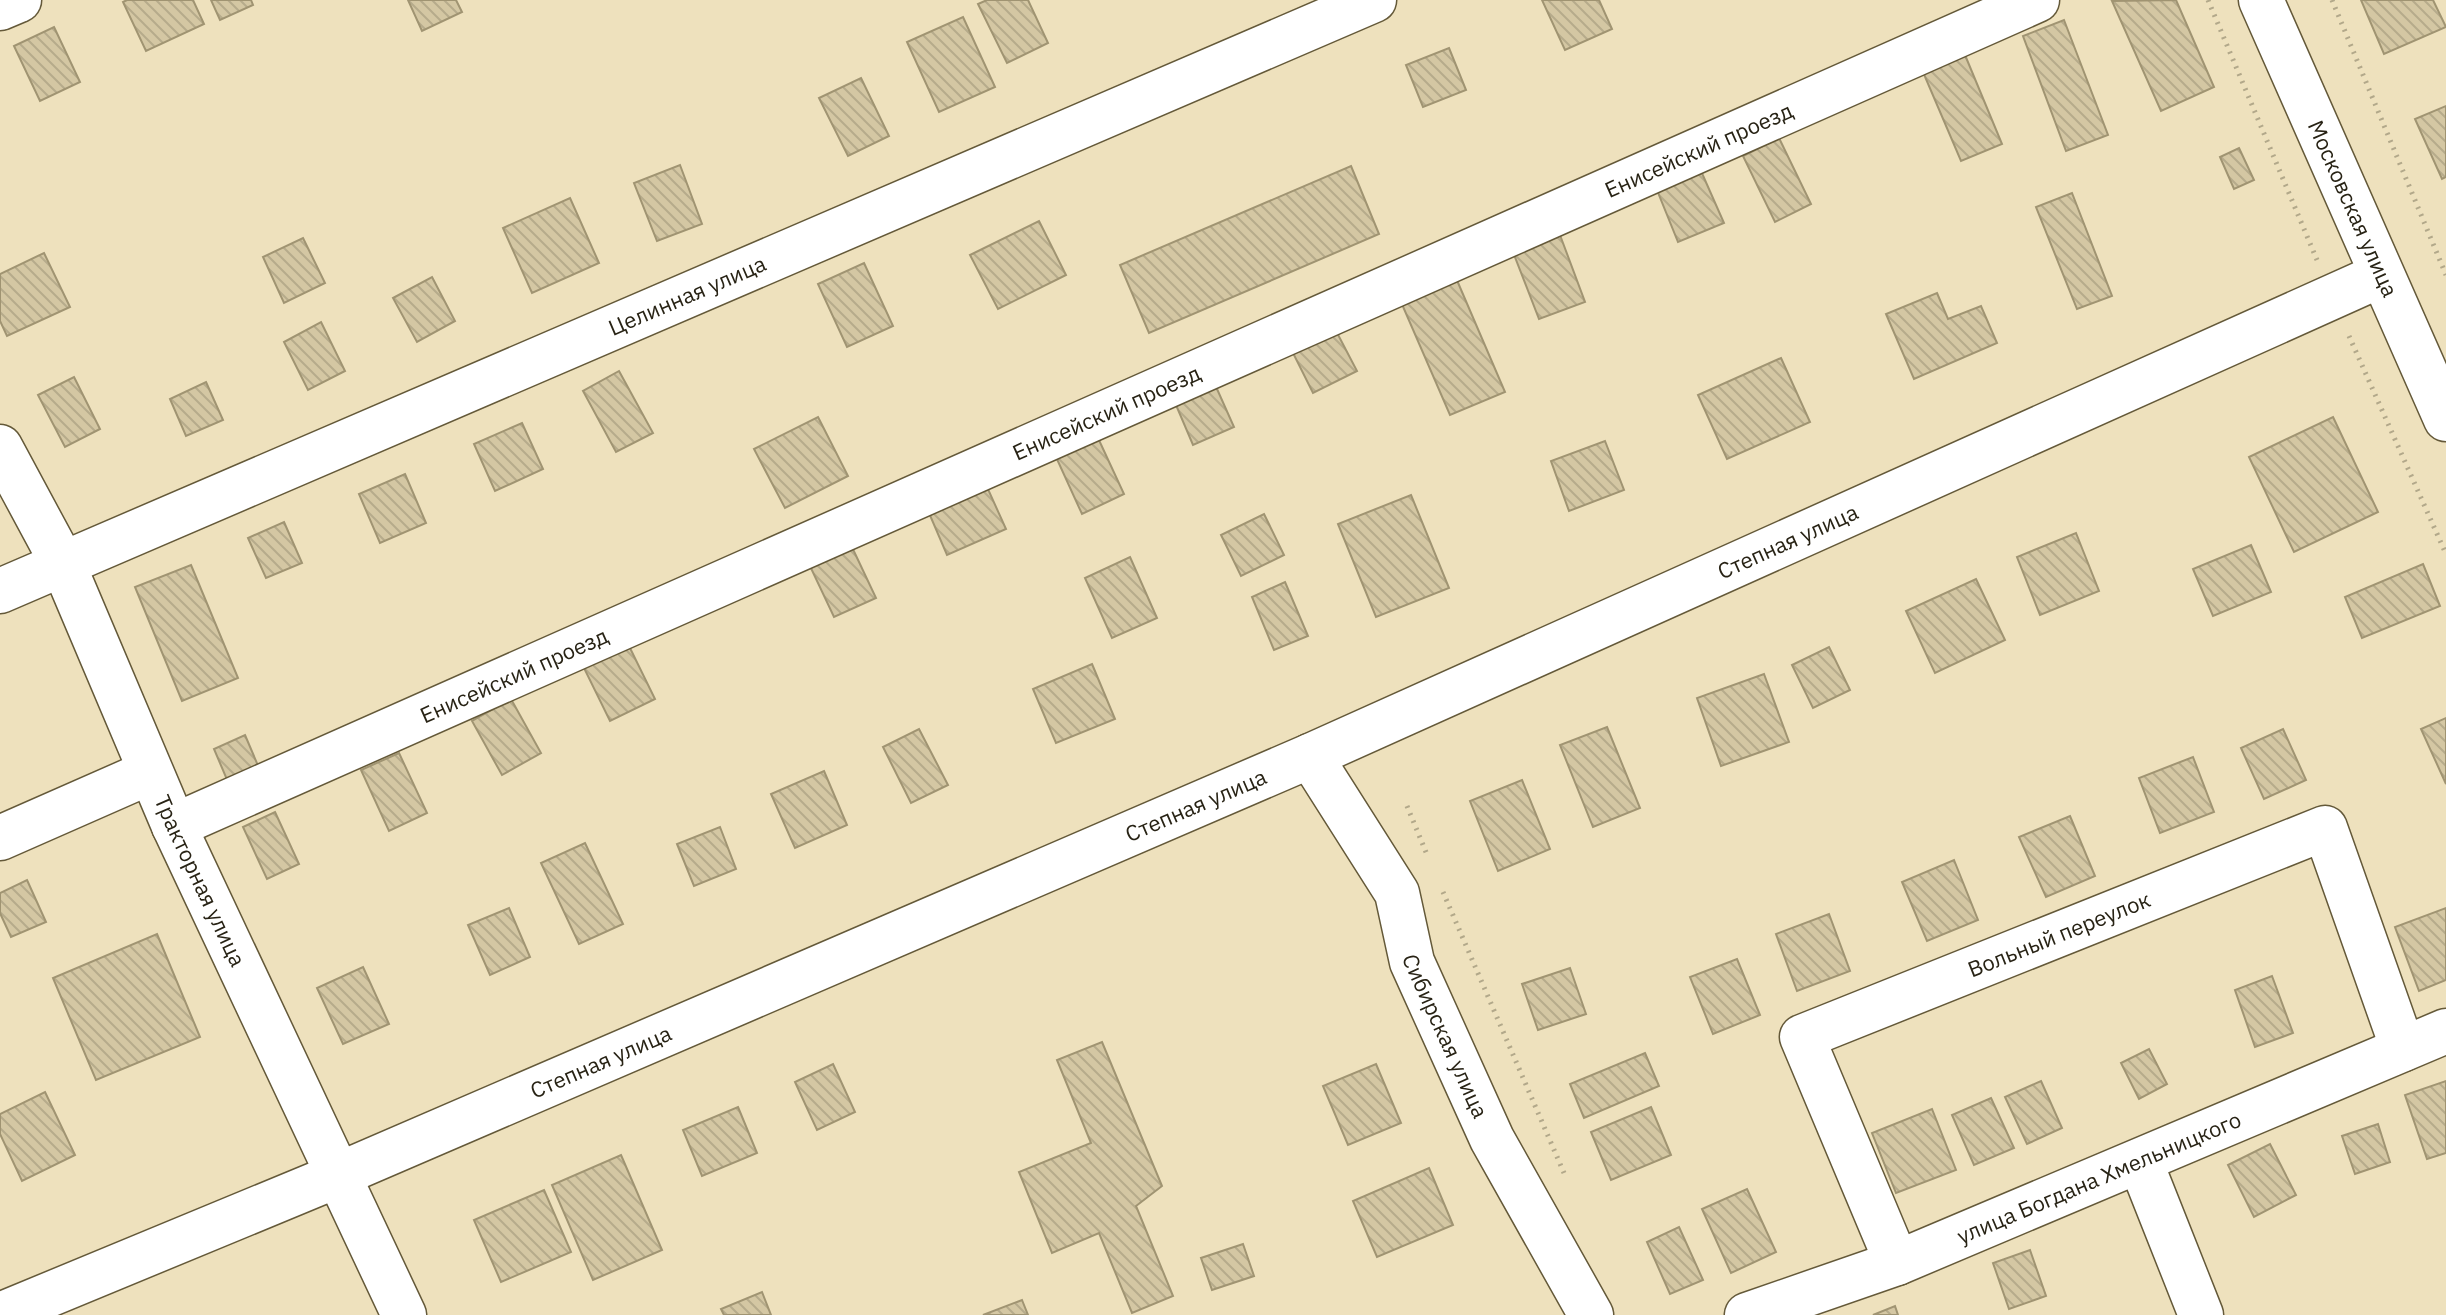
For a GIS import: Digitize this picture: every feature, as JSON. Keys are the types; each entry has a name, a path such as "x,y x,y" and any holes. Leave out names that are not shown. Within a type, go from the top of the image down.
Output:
{"street":[{"path":"0,8 19,0"},
{"name":"Целинная улица","path":"0,591 1374,0"},
{"name":"Енисейский проезд","path":"174,826 2037,0"},
{"name":"Московская улица","path":"2261,0 2446,419"},
{"name":"Степная улица","path":"0,1315 340,1174 1310,756 2381,275"},
{"name":"Тракторная улица","path":"0,447 63,564 174,826 404,1315"},
{"name":"Сибирская улица","path":"1310,756 1397,893 1412,962 1492,1139 1591,1315"},
{"path":"0,838 150,772"},
{"name":"Вольный переулок","path":"1897,1263 1802,1037 2325,828 2403,1049"},
{"name":"улица Богдана Хмельницкого","path":"1747,1315 1897,1263 2446,1031"},
{"path":"2140,1161 2201,1315"}],"path":[{"path":"2208,0 2331,296 2446,554"},
{"path":"2332,0 2446,275"},
{"path":"1407,806 1431,862"},
{"path":"1442,890 1570,1187"}],"building":[{"path":"193,0 204,24 146,51 123,2"},
{"path":"211,0 251,0 253,5 220,20"},
{"path":"408,0 456,0 462,12 422,31"},
{"path":"987,0 1028,0 1048,43 1007,63 978,4"},
{"path":"1542,0 1599,0 1612,29 1565,50"},
{"path":"2176,0 2214,87 2161,111 2112,1"},
{"path":"2361,0 2433,0 2446,27 2384,54"},
{"path":"963,17 995,87 939,112 907,42"},
{"path":"2064,20 2108,135 2066,151 2023,36"},
{"path":"54,27 80,82 40,101 14,46"},
{"path":"1449,48 1466,90 1423,107 1406,65"},
{"path":"1965,55 2002,144 1961,161 1923,72"},
{"path":"861,78 889,136 848,156 819,98"},
{"path":"2446,106 2446,177 2442,179 2415,119"},
{"path":"1779,138 1811,204 1775,222 1743,156"},
{"path":"2239,148 2254,180 2234,189 2220,157"},
{"path":"680,165 702,224 657,241 634,183"},
{"path":"1351,166 1379,234 1149,333 1120,265"},
{"path":"1701,171 1724,223 1678,242 1657,190"},
{"path":"2072,193 2112,296 2077,309 2036,207"},
{"path":"570,198 599,263 532,293 503,228"},
{"path":"1039,221 1066,275 998,309 970,255"},
{"path":"1560,235 1585,302 1539,319 1513,252"},
{"path":"303,238 325,283 284,303 263,257"},
{"path":"44,253 70,307 7,336 0,321 0,274"},
{"path":"864,263 893,326 847,347 818,284"},
{"path":"432,277 455,321 417,342 393,298"},
{"path":"1456,278 1505,392 1450,415 1401,302"},
{"path":"1937,293 1948,319 1981,306 1997,343 1914,379 1886,314"},
{"path":"321,322 345,371 308,390 284,342"},
{"path":"1334,327 1357,371 1313,393 1291,349"},
{"path":"1781,358 1810,422 1727,459 1698,395"},
{"path":"619,371 653,433 616,452 583,391"},
{"path":"74,377 100,429 65,447 38,395"},
{"path":"1213,380 1234,427 1193,445 1173,398"},
{"path":"206,382 223,420 186,436 170,399"},
{"path":"818,417 848,476 785,508 754,449"},
{"path":"2333,417 2378,512 2294,552 2249,457"},
{"path":"522,423 543,469 495,491 474,444"},
{"path":"1098,438 1124,494 1082,514 1056,457"},
{"path":"1605,441 1624,490 1569,511 1551,461"},
{"path":"405,474 426,523 380,543 359,494"},
{"path":"987,487 1006,529 947,555 929,513"},
{"path":"1411,495 1449,588 1376,617 1338,524"},
{"path":"1264,514 1284,555 1241,576 1221,535"},
{"path":"284,522 302,563 266,578 248,538"},
{"path":"2076,533 2099,591 2040,615 2017,557"},
{"path":"851,545 876,598 834,617 809,564"},
{"path":"2251,545 2271,592 2213,616 2193,569"},
{"path":"1130,557 1157,618 1112,638 1085,578"},
{"path":"2423,564 2440,606 2362,638 2345,597"},
{"path":"191,565 238,678 182,701 135,587"},
{"path":"1976,579 2005,640 1935,673 1906,611"},
{"path":"1285,582 1308,636 1274,650 1252,597"},
{"path":"629,646 655,699 610,721 584,668"},
{"path":"1829,647 1850,690 1813,708 1792,665"},
{"path":"1092,664 1115,719 1056,743 1033,689"},
{"path":"1764,674 1789,742 1721,766 1697,698"},
{"path":"511,699 541,753 502,775 472,721"},
{"path":"2446,718 2446,784 2421,729"},
{"path":"1607,727 1640,808 1593,827 1560,745"},
{"path":"919,729 948,785 911,803 883,747"},
{"path":"2283,729 2306,780 2264,799 2241,748"},
{"path":"245,735 259,768 228,782 214,749"},
{"path":"399,753 427,813 389,831 361,770"},
{"path":"2193,757 2214,812 2160,833 2139,778"},
{"path":"824,771 847,825 795,848 771,794"},
{"path":"1522,780 1550,849 1498,871 1470,801"},
{"path":"275,812 299,864 267,879 243,827"},
{"path":"2070,816 2095,876 2046,897 2019,837"},
{"path":"720,827 736,869 694,886 677,844"},
{"path":"585,843 623,924 579,944 541,863"},
{"path":"1954,860 1978,920 1927,941 1902,882"},
{"path":"27,880 46,922 11,937 0,913 0,893"},
{"path":"509,908 530,957 490,975 468,925"},
{"path":"2446,908 2446,980 2419,991 2395,927"},
{"path":"1829,914 1850,971 1797,991 1776,934"},
{"path":"157,934 200,1037 96,1080 53,978"},
{"path":"1737,959 1760,1015 1713,1034 1690,977"},
{"path":"363,967 389,1024 343,1044 317,988"},
{"path":"1570,968 1586,1014 1538,1030 1522,984"},
{"path":"2272,976 2293,1033 2255,1047 2235,990"},
{"path":"1102,1042 1162,1186 1136,1206 1173,1296 1132,1313 1099,1233 1052,1253 1019,1172 1091,1143 1057,1060"},
{"path":"2149,1049 2167,1084 2139,1099 2121,1063"},
{"path":"1645,1053 1659,1086 1584,1118 1570,1084"},
{"path":"833,1064 855,1112 817,1130 795,1082"},
{"path":"1376,1064 1401,1123 1348,1145 1323,1086"},
{"path":"2041,1081 2062,1128 2027,1144 2005,1097"},
{"path":"2446,1081 2446,1153 2427,1159 2405,1095"},
{"path":"45,1092 75,1155 22,1181 0,1134 0,1114"},
{"path":"1991,1098 2014,1148 1974,1165 1952,1115"},
{"path":"738,1107 757,1153 702,1176 683,1130"},
{"path":"1651,1107 1671,1155 1611,1180 1591,1132"},
{"path":"1932,1109 1956,1170 1896,1193 1872,1133"},
{"path":"2378,1124 2390,1162 2355,1174 2342,1136"},
{"path":"2270,1144 2296,1195 2254,1217 2228,1165"},
{"path":"621,1155 662,1250 593,1280 552,1185"},
{"path":"1429,1168 1453,1225 1377,1257 1353,1201"},
{"path":"1747,1189 1776,1252 1731,1273 1702,1209"},
{"path":"544,1190 571,1252 501,1282 474,1220"},
{"path":"1679,1227 1703,1280 1670,1294 1647,1242"},
{"path":"1243,1244 1254,1276 1212,1290 1201,1258"},
{"path":"2030,1250 2046,1296 2009,1309 1993,1263"},
{"path":"762,1292 771,1315 724,1315 721,1309"},
{"path":"1022,1300 1028,1315 983,1315"},
{"path":"1895,1306 1898,1315 1873,1315"}]}
